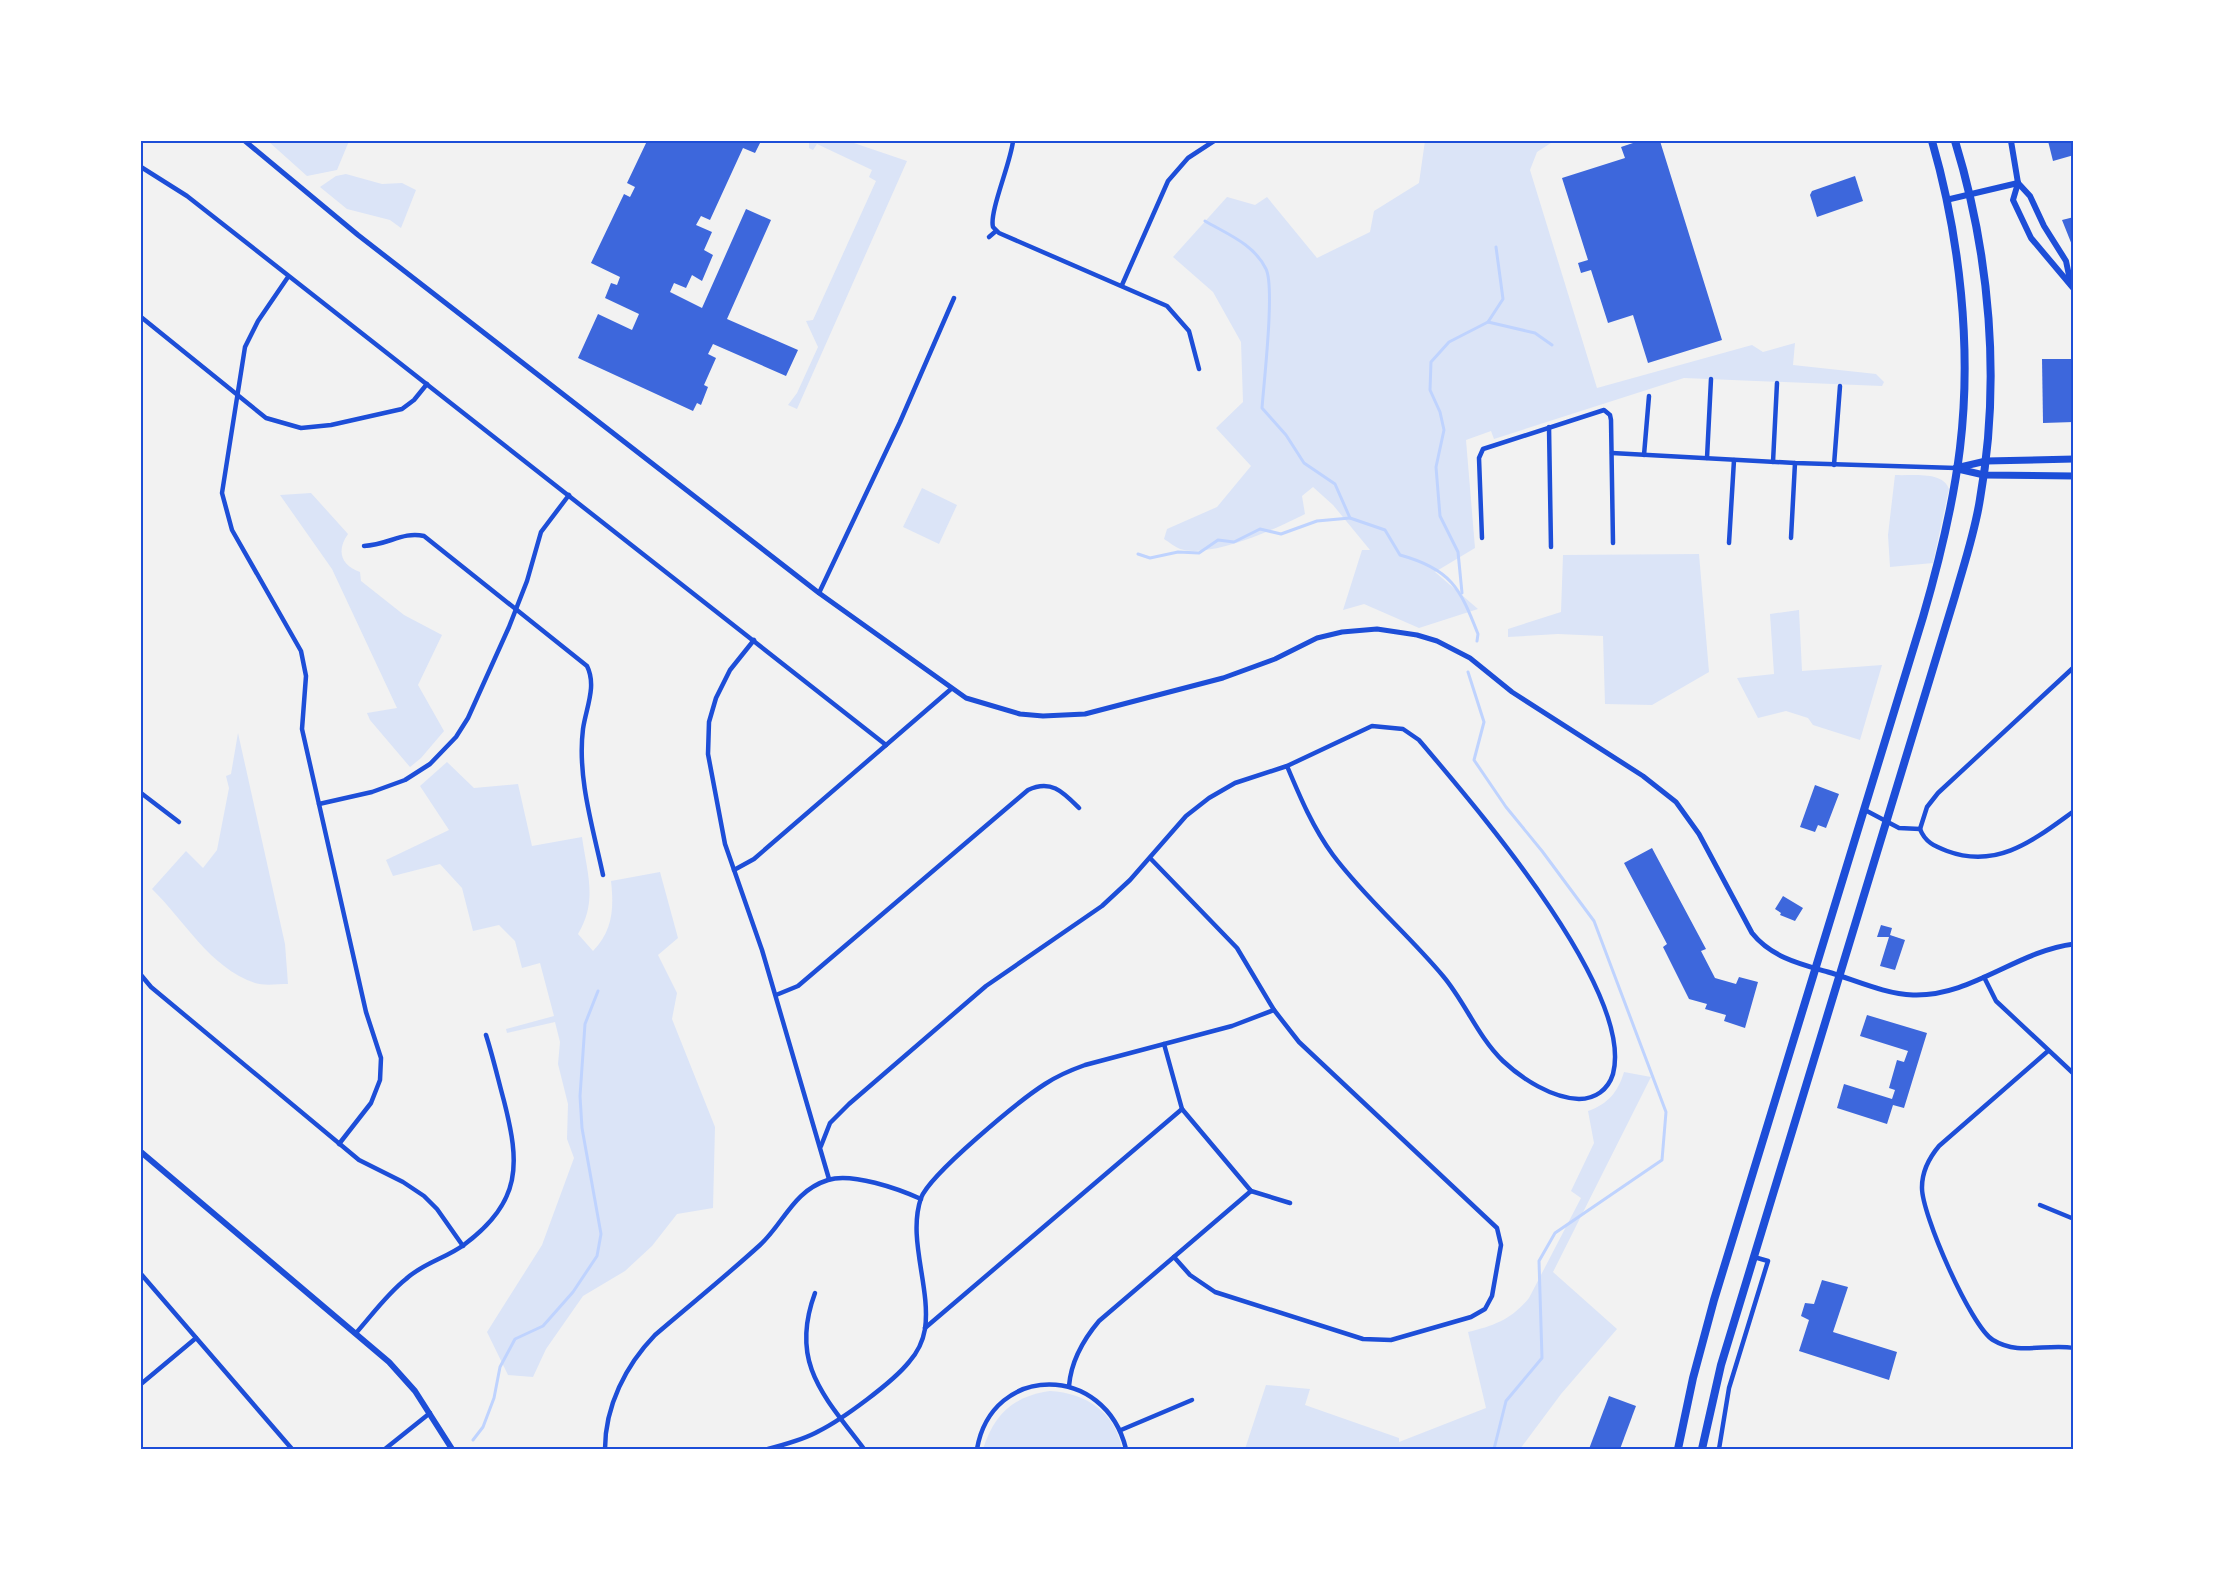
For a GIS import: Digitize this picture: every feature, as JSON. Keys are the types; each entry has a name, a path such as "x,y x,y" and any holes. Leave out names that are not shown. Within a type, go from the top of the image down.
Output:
{"highway":[{"path":"1678,1449 1693,1378 1714,1300 1817,969 1942,552 1962,417 1963,326 1946,200 1932,141"},
{"path":"1702,1449 1721,1365 1969,549 1984,475 1989,341 1985,281 1970,196 1955,141"}],"main road":[{"path":"2011,141 2019,183 2013,200 2022,221 2041,252 2073,287"},
{"path":"1946,200 2019,183"},
{"path":"2019,183 2031,196 2044,226 2066,261 2073,287"},
{"path":"1956,468 1986,461 2074,459"},
{"path":"1956,468 1984,475 2074,476"},
{"path":"141,1152 356,1333 407,1381 452,1449"}],"street":[{"path":"245,141 358,235 819,593 951,689 973,701 1001,710 1043,717 1085,714 1222,678 1275,659 1317,638 1342,632 1389,630 1427,638 1470,658 1512,692 1643,776 1676,802 1699,834 1757,939 1787,960 1912,995 1950,991 2034,954 2074,944"},
{"path":"1013,141 1006,177 991,222 996,231 1167,306 1175,313 1193,341 1199,369"},
{"path":"1122,285 1168,181 1188,158 1214,141"},
{"path":"141,167 187,196 886,745"},
{"path":"989,237 996,231"},
{"path":"288,277 249,337 236,395 222,481 223,506 232,530 301,651 306,676 302,729 366,1012 381,1058 380,1080 371,1103 339,1144"},
{"path":"819,593 900,422 954,298"},
{"path":"141,318 266,418 291,427 311,428 402,409 414,400 427,384"},
{"path":"1707,458 1711,379"},
{"path":"1773,462 1777,383"},
{"path":"1834,465 1840,386"},
{"path":"1644,455 1648,396"},
{"path":"1482,538 1480,452 1488,446 1604,410 1610,415 1613,543"},
{"path":"1550,426 1551,546"},
{"path":"1612,453 1834,465 1956,468"},
{"path":"1729,543 1734,460"},
{"path":"1791,537 1795,463"},
{"path":"319,804 392,786 418,772 441,754 468,718 517,608 541,532 569,495"},
{"path":"364,546 381,545 410,534 424,536 582,660 591,673 592,687 583,732 583,764 603,875"},
{"path":"754,640 721,685 707,732 715,800 734,870 776,995 829,1179"},
{"path":"2074,668 1938,793 1927,807 1920,829 1924,839 1940,849 1954,854 1986,858 2013,852 2025,846 2074,812"},
{"path":"734,870 754,859 951,689"},
{"path":"821,1146 830,1123 849,1104 986,986 1102,906 1150,858 1186,816 1209,798 1244,779 1287,766 1372,726 1402,729 1419,740 1525,871 1557,917 1607,1016 1616,1053 1612,1078 1596,1096 1580,1099 1539,1086 1515,1072 1492,1048 1443,975 1332,854 1302,802 1287,766"},
{"path":"776,995 798,986 1028,790 1042,785 1055,787 1078,808"},
{"path":"141,793 179,822"},
{"path":"1865,810 1903,830 1920,829"},
{"path":"1150,858 1237,948 1274,1010 1322,1066 1497,1228 1502,1240 1489,1303 1477,1315 1381,1342 1363,1340 1215,1292 1190,1275 1174,1257"},
{"path":"141,975 151,987 359,1160 424,1196 437,1209 463,1246"},
{"path":"1984,977 1995,1000 2074,1074"},
{"path":"768,1449 802,1439 840,1417 905,1366 919,1348 925,1328 918,1226 921,1199 935,1177 1045,1084 1086,1065 1232,1026 1274,1010"},
{"path":"356,1333 410,1275 463,1246 486,1226 498,1211 514,1171 513,1138 486,1035"},
{"path":"1164,1044 1182,1109 1251,1191 1290,1203"},
{"path":"2048,1051 1939,1146 1926,1164 1922,1178 1922,1198 1968,1308 1979,1328 1994,1341 2019,1349 2056,1346 2074,1348"},
{"path":"925,1328 1182,1109"},
{"path":"605,1449 612,1405 624,1377 640,1352 655,1335 762,1244 796,1198 829,1179 880,1185 921,1199"},
{"path":"1069,1386 1076,1357 1088,1335 1107,1313 1251,1191"},
{"path":"2040,1205 2074,1219"},
{"path":"1719,1449 1729,1388 1768,1261 1754,1257"},
{"path":"141,1274 292,1449"},
{"path":"815,1293 805,1326 807,1357 817,1385 864,1449"},
{"path":"141,1384 196,1338"},
{"path":"977,1449 987,1421 1002,1401 1033,1387 1053,1384 1069,1386 1100,1401 1112,1414 1121,1430 1126,1449"},
{"path":"1121,1430 1192,1400"},
{"path":"385,1449 430,1413"}],"shaded area":[{"path":"268,141 349,141 337,170 307,176"},
{"path":"809,141 848,141 907,161 797,409 788,405 797,393 818,347 806,321 813,320 876,181 869,177 872,170 817,144 813,150 809,148"},
{"path":"1425,141 1554,141 1537,152 1530,170 1597,388 1752,345 1763,352 1795,343 1793,365 1876,374 1884,382 1882,386 1684,378 1494,439 1491,431 1466,440 1475,548 1435,572 1478,609 1419,628 1364,604 1343,610 1362,550 1370,550 1333,505 1313,487 1302,496 1305,514 1278,527 1226,546 1208,550 1193,551 1176,547 1164,539 1167,529 1217,507 1251,466 1216,428 1243,402 1241,342 1213,292 1173,257 1227,197 1255,205 1267,197 1317,258 1370,232 1374,211 1419,183"},
{"path":"346,174 382,184 402,183 416,190 401,228 390,220 347,209 320,187 336,176"},
{"path":"1895,475 1934,477 1946,483 1949,489 1933,563 1890,567 1888,535"},
{"path":"922,488 957,505 939,544 903,527"},
{"path":"311,493 348,534 342,546 342,557 348,566 360,572 361,581 404,615 442,635 418,685 444,731 421,758 410,767 370,720 367,713 397,708 332,569 280,495"},
{"path":"1699,554 1709,672 1652,705 1605,704 1603,636 1558,634 1508,637 1508,629 1561,612 1563,555"},
{"path":"1799,610 1802,671 1882,665 1860,740 1813,725 1808,718 1786,711 1758,718 1737,678 1774,674 1770,614"},
{"path":"238,733 285,944 288,984 255,983 224,966 211,955 152,889 186,851 203,868 217,850 229,788 226,776 231,774"},
{"path":"447,762 474,788 518,784 532,846 582,837 589,898 588,910 578,934 593,951 605,935 611,918 611,881 660,872 678,938 658,955 677,993 672,1019 715,1127 713,1208 677,1214 652,1246 625,1271 583,1296 546,1349 533,1377 508,1375 487,1332 542,1245 574,1158 567,1139 568,1104 558,1064 560,1042 555,1022 507,1033 506,1029 554,1016 540,963 522,968 515,941 499,925 473,931 462,888 440,864 393,876 386,860 449,830 420,786"},
{"path":"1624,1072 1651,1077 1553,1272 1617,1329 1561,1394 1520,1449 1245,1449 1266,1385 1310,1389 1305,1405 1399,1438 1399,1442 1486,1408 1468,1332 1502,1321 1529,1298 1581,1198 1571,1191 1594,1143 1588,1111 1607,1101 1619,1086"},
{"path":"1050,1391 1087,1400 1097,1407 1113,1425 1122,1449 983,1449 993,1426 1007,1409 1026,1397"}],"building":[{"path":"647,141 761,141 755,153 743,148 710,220 701,216 696,225 712,232 704,250 713,255 702,281 692,275 686,288 674,283 670,292 702,308 746,209 771,220 727,319 798,350 786,376 713,344 708,354 716,358 704,385 708,387 701,405 697,403 693,411 578,358 598,314 632,330 639,314 605,298 611,283 617,285 620,277 591,263 624,194 630,197 635,187 627,183"},
{"path":"1639,141 1660,141 1722,340 1648,363 1633,315 1608,323 1591,270 1581,273 1578,263 1588,260 1562,178 1625,158 1621,147"},
{"path":"2048,141 2074,141 2074,155 2053,161"},
{"path":"1855,176 1863,201 1817,217 1810,195 1812,191"},
{"path":"2074,217 2074,245 2072,245 2062,220"},
{"path":"2042,359 2074,359 2074,422 2043,423"},
{"path":"1815,785 1839,794 1826,828 1818,825 1815,832 1800,827"},
{"path":"1652,848 1706,949 1701,951 1715,978 1736,984 1739,977 1758,982 1745,1028 1724,1021 1726,1015 1705,1009 1707,1004 1689,999 1663,947 1667,944 1624,863"},
{"path":"1783,896 1803,908 1795,921 1780,915 1781,913 1775,909"},
{"path":"1881,925 1892,928 1890,935 1905,940 1895,970 1880,966 1889,937 1877,937"},
{"path":"1867,1015 1927,1033 1904,1108 1893,1105 1887,1124 1837,1108 1844,1084 1892,1099 1895,1090 1889,1088 1897,1060 1904,1062 1908,1051 1860,1036"},
{"path":"1822,1280 1848,1287 1833,1332 1897,1352 1889,1380 1799,1351 1809,1320 1801,1316 1805,1303 1814,1304"},
{"path":"1609,1396 1636,1406 1620,1449 1589,1449"}],"waterway":[{"path":"1205,221 1247,246 1261,260 1266,269 1269,314 1262,408 1286,435 1304,463 1335,484 1350,518 1385,530 1400,555 1431,567 1451,582 1459,592 1472,618 1478,634 1477,641"},
{"path":"1488,322 1503,299 1496,247"},
{"path":"1462,593 1458,552 1440,516 1436,467 1444,430 1440,412 1430,390 1431,362 1449,342 1488,322 1535,333 1552,345"},
{"path":"1138,554 1150,558 1178,552 1199,553 1218,540 1234,542 1260,529 1281,534 1317,521 1350,518"},
{"path":"1468,672 1484,722 1474,760 1506,807 1594,921 1666,1112 1662,1160 1555,1233 1539,1261 1542,1358 1506,1401 1494,1449"},
{"path":"473,1440 483,1427 494,1398 500,1367 515,1339 543,1326 573,1292 597,1256 601,1234 582,1128 580,1096 585,1024 598,991"}]}
